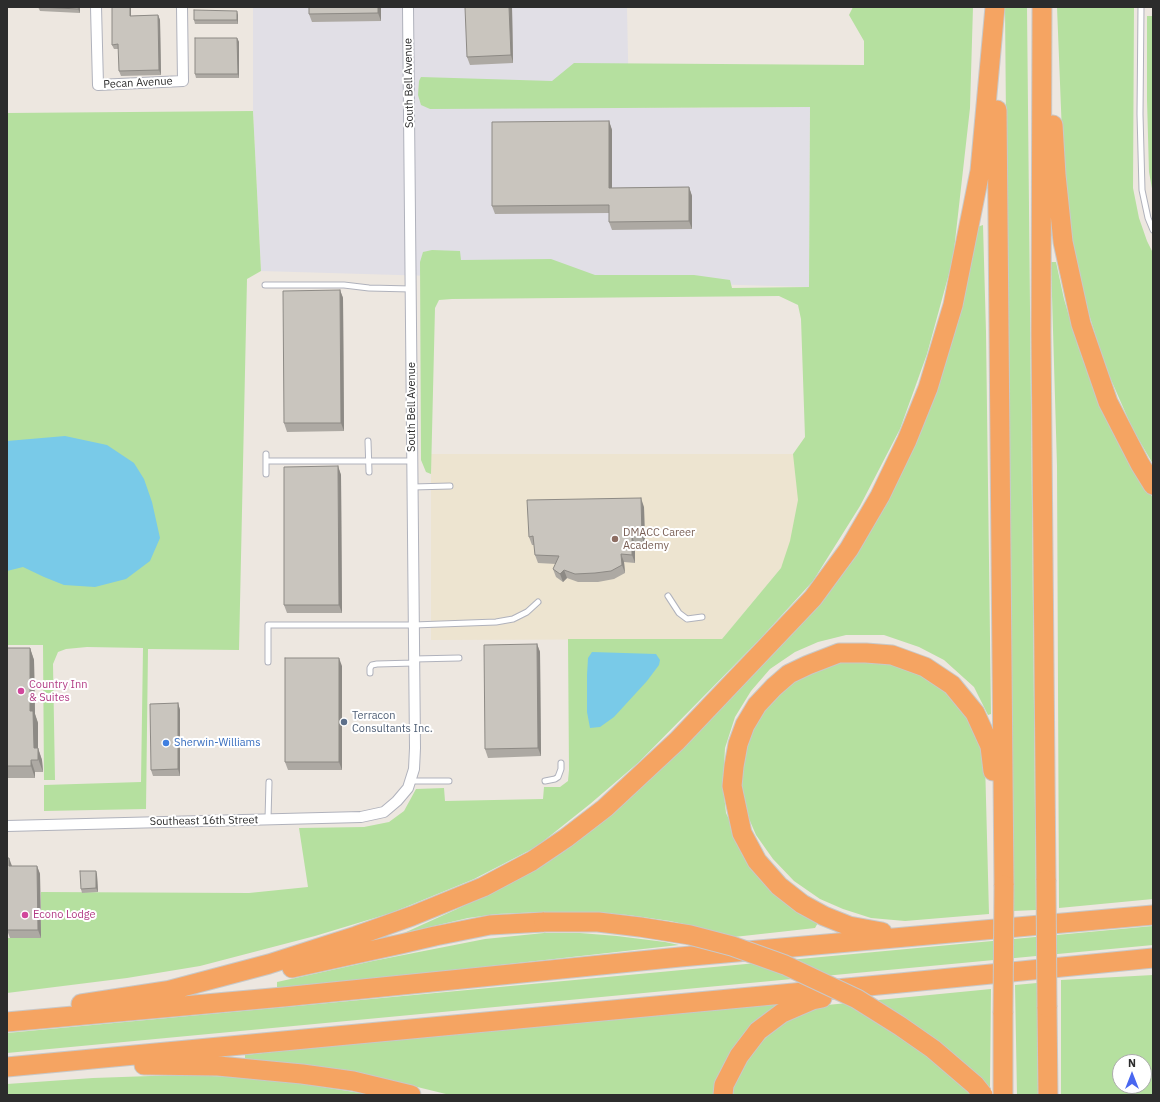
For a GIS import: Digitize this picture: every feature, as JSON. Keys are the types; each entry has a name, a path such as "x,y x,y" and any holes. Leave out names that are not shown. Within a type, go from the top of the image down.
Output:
{"highway":[{"path":"995,7 1004,856 1003,1095"},
{"path":"167,991 269,964 363,934 483,887 532,861 566,838 605,808 672,746 813,598 849,549 880,496 907,440 928,388 953,305 980,171 995,7"},
{"path":"1042,7 1041,333 1048,1095"},
{"path":"1047,7 1056,175 1063,242 1081,324 1108,402 1140,464 1153,485"},
{"path":"907,936 849,926 824,916 802,904 779,886 757,861 742,833 732,786 738,744 745,725 757,705 774,687 790,674 839,653 892,655 925,667 952,685 975,713 990,746 1004,856"},
{"path":"7,1022 275,998 680,957 1153,915"},
{"path":"7,1015 167,991 271,973 490,925 544,922 598,922 690,935 732,946 785,965 858,999 900,1026 933,1049 975,1085 983,1095"},
{"path":"7,1067 1153,958"},
{"path":"1095,964 1153,967"},
{"path":"723,1095 724,1085 738,1056 758,1031 782,1013 812,1000 900,983"},
{"path":"1047,1054 1053,1095"},
{"path":"7,1072 143,1065 218,1066 346,1080 411,1095"}],"street":[{"name":"Pecan Avenue","path":"96,7 98,85 183,81 182,7"},
{"name":"South Bell Avenue","path":"397,801 408,788 414,769 415,748 408,7"},
{"name":"Southeast 16th Street","path":"7,826 361,817 384,812 397,801"}],"lane":[{"path":"1141,7 1140,114 1142,190 1148,218 1153,230"},
{"path":"265,285 344,285 369,288 411,289"},
{"path":"368,442 369,472"},
{"path":"266,454 266,474"},
{"path":"266,461 412,461"},
{"path":"413,486 450,486"},
{"path":"668,596 679,613 687,619 702,617"},
{"path":"268,662 268,625 414,625 496,622 514,619 527,612 538,602"},
{"path":"370,673 370,668 372,665 377,664 459,658"},
{"path":"545,781 555,780 558,778 561,763"},
{"path":"268,819 269,782"},
{"path":"410,782 449,782"}],"shaded area":[{"path":"253,7 627,7 629,108 810,107 809,287 261,271 253,111"},
{"name":"DMACC Career Academy","path":"431,454 844,454 781,568 722,639 431,640"}],"green space":[{"path":"853,7 973,7 970,108 953,259 927,354 900,429 860,506 813,581 760,639 639,762 590,804 536,847 474,879 391,913 315,936 200,966 127,978 7,993 7,938 41,938 41,892 249,893 308,887 299,828 364,827 389,822 404,811 416,789 444,788 445,801 543,799 544,787 560,787 568,781 568,639 722,639 781,568 790,541 798,500 793,454 805,437 801,319 798,305 779,296 439,300 435,308 431,474 426,472 421,460 420,262 423,252 432,250 460,251 461,260 551,259 595,275 694,275 730,280 732,288 809,287 810,107 430,109 421,105 418,95 419,81 421,77 552,81 574,63 864,65 864,41 849,15"},
{"path":"1005,7 1027,7 1036,910 1013,911"},
{"path":"1057,7 1134,7 1133,188 1139,218 1153,253 1153,464 1133,430 1105,366 1079,282 1067,210 1062,134"},
{"path":"1147,16 1153,16 1153,194 1149,172"},
{"path":"253,111 261,271 247,279 239,650 148,649 146,809 44,811 44,785 141,782 143,648 87,647 66,649 58,652 53,664 55,780 44,780 43,645 7,645 7,113"},
{"path":"983,225 986,332 991,714 988,715 974,687 944,660 919,647 884,635 846,635 818,642 795,652 770,669 751,691 735,717 725,748 723,785 726,813 739,841 819,921 815,928 734,937 670,921 628,915 582,912 543,912 497,914 468,918 404,933 500,888 557,854 867,531 977,227"},
{"path":"1051,262 1056,262 1064,299 1078,346 1097,399 1125,454 1153,498 1153,899 1059,908 1057,466"},
{"path":"835,655 929,671 973,720 985,761 989,914 905,921 871,918 843,909 820,899 794,881 773,859 756,835 744,807 739,782 749,728 779,684"},
{"path":"1153,926 1153,945 7,1053 7,1033"},
{"path":"544,933 580,933 617,936 679,945 277,990 277,982 373,961 485,939"},
{"path":"1153,975 1153,1095 1061,1095 1061,980"},
{"path":"1037,983 1038,1095 1017,1095 1015,985"},
{"path":"991,989 989,1095 731,1095 740,1072 755,1048 774,1030 796,1015 827,1005"},
{"path":"779,1003 780,1005 714,1095 450,1095 405,1084 245,1060 245,1055 307,1048"},
{"path":"180,1075 243,1077 304,1084 373,1095 7,1095 7,1084 93,1078"}],"water":[{"path":"65,436 107,445 134,463 144,479 152,502 160,538 150,561 126,579 95,587 64,585 23,567 7,571 7,441"},
{"path":"592,652 656,654 660,660 659,665 647,681 614,717 600,727 590,728 587,712 587,675 588,658"}],"building":[{"path":"39,7 79,7 78,9"},
{"path":"112,7 130,7 130,16 158,15 159,70 119,71 118,44 112,45"},
{"path":"309,7 378,7 378,13 309,14"},
{"path":"465,7 509,7 511,55 467,57"},
{"path":"194,10 237,11 237,20 194,20"},
{"path":"195,38 237,38 238,74 195,74"},
{"path":"609,121 609,188 689,187 689,221 609,222 609,205 492,206 492,122"},
{"path":"340,290 341,423 284,423 283,291"},
{"path":"338,466 339,605 284,605 284,467"},
{"path":"641,498 642,537 632,536 632,555 621,554 622,565 611,571 575,574 564,570 560,574 553,569 559,556 535,555 533,536 529,537 527,500"},
{"path":"537,644 538,748 485,749 484,645"},
{"name":"Country Inn & Suites","path":"7,648 30,648 30,711 33,711 34,748 38,748 38,760 31,760 31,766 7,766"},
{"path":"285,658 339,658 339,762 285,762"},
{"name":"Sherwin-Williams","path":"178,703 178,769 151,770 150,704"},
{"name":"Econo Lodge","path":"7,858 9,858 9,866 37,866 38,930 7,930"},
{"path":"80,871 96,871 96,888 81,889"}],"place":[{"name":"DMACC Career Academy","path":"615,539"},
{"name":"Country Inn & Suites","path":"21,691"},
{"name":"Terracon Consultants Inc.","path":"344,722"},
{"name":"Sherwin-Williams","path":"166,743"},
{"name":"Econo Lodge","path":"25,915"}]}
